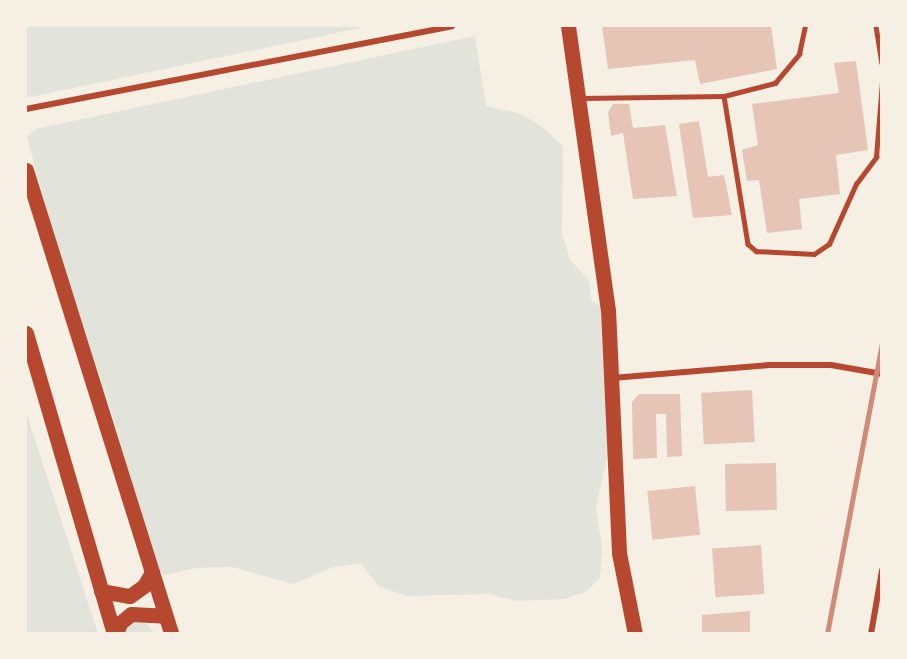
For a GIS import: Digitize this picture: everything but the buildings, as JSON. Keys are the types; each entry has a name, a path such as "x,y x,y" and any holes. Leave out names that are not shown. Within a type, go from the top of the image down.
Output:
{"main road":[{"path":"568,26 608,310 619,553 635,633"},
{"path":"26,170 171,633"},
{"path":"26,333 115,633"},
{"path":"101,591 130,596 144,586 152,572"},
{"path":"115,633 120,623 131,614 165,616"}],"street":[{"path":"26,110 452,26"},
{"path":"611,378 769,365 831,365 882,374"},
{"path":"871,633 882,570"}],"lane":[{"path":"579,98 724,96 775,83 799,54 805,26"},
{"path":"876,26 882,63"},
{"path":"724,96 748,244 756,251 814,254 829,244 856,184 876,157 882,82"}],"shaded area":[{"path":"26,26 370,26 26,98"},
{"path":"475,36 486,106 522,114 545,129 563,147 562,233 570,260 588,279 592,302 600,305 608,454 596,506 602,548 600,578 587,591 565,599 517,601 488,594 406,596 378,586 361,563 334,567 293,584 232,567 195,568 164,575 155,568 113,415 58,250 27,137 35,129"},
{"path":"26,412 98,633 26,633"},
{"path":"135,620 148,625 154,633 122,634"}],"railway":[{"path":"827,634 882,343"}]}
